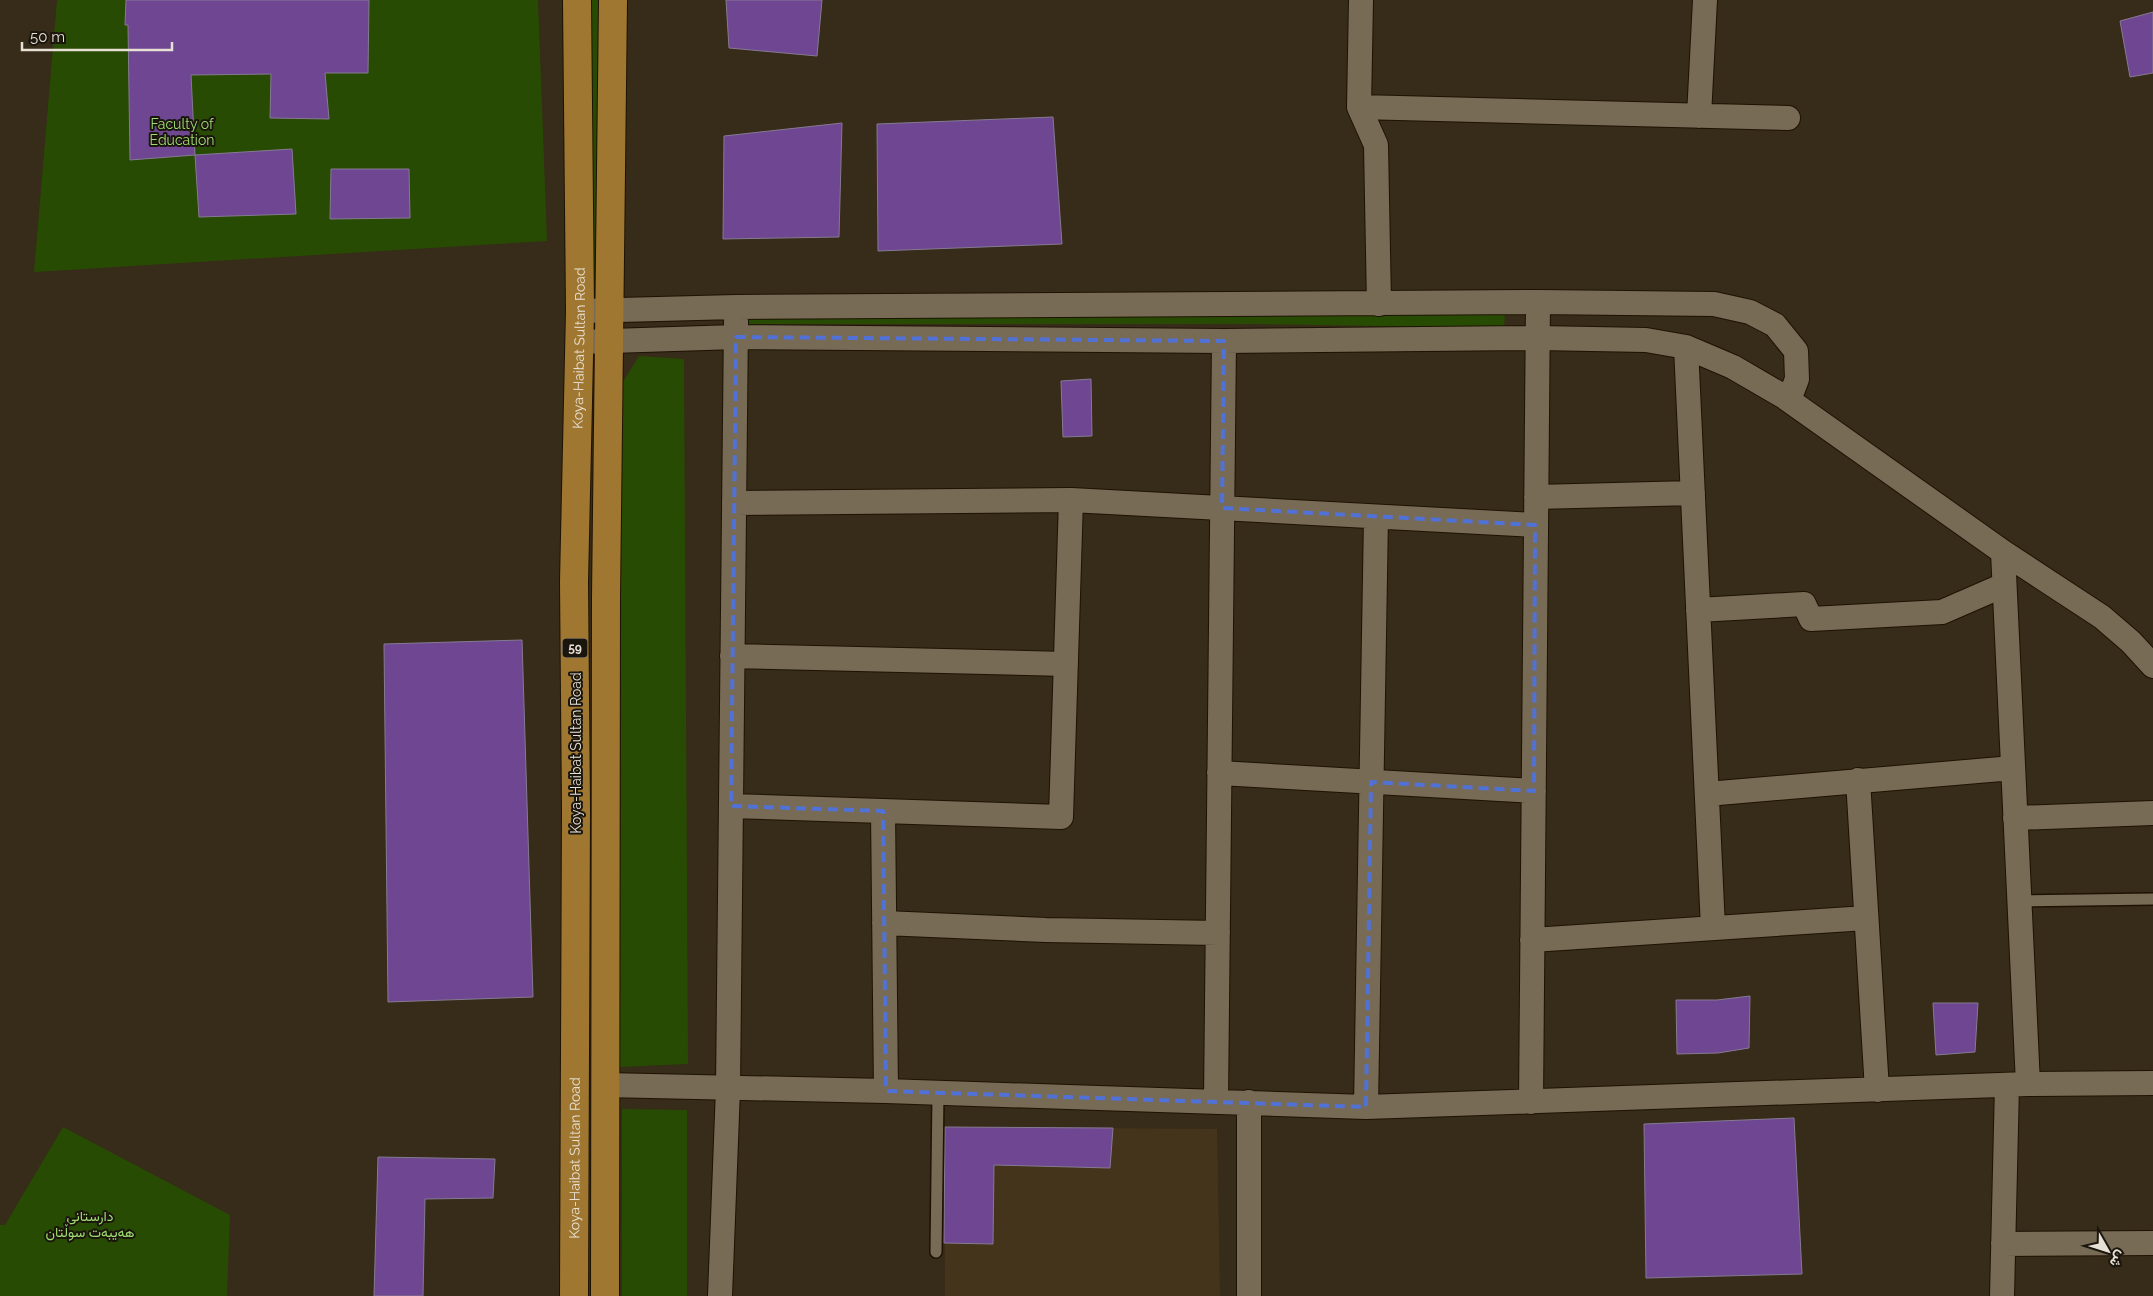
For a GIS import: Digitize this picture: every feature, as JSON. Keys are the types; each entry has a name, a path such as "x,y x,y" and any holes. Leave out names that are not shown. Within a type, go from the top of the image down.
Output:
{"main road":[{"name":"Koya-Haibat Sultan Road","path":"574,1296 576,732 574,582 580,342 576,0"},
{"name":"Koya-Haibat Sultan Road","path":"605,1296 612,0"}],"street":[{"path":"1361,0 1359,107 1376,145 1379,304"},
{"path":"1699,116 1705,0"},
{"path":"1359,107 1788,118"},
{"path":"580,311 610,308 1538,302 1714,304 1750,312 1775,325 1796,350 1797,379 1789,400"},
{"path":"1531,1102 1538,302"},
{"path":"1408,303 1408,338"},
{"path":"720,1296 728,1089 736,307"},
{"path":"580,342 736,337 1224,340 1538,338 1646,340 1686,347 1733,367 1789,400 2003,552 2102,617 2131,642 2153,666"},
{"path":"1216,1100 1224,340"},
{"path":"1686,347 1713,928"},
{"path":"1536,497 1693,493"},
{"path":"734,503 1071,500 1535,525"},
{"path":"731,806 1061,817 1071,500"},
{"path":"1366,1107 1376,517"},
{"path":"2002,1296 2003,1244 2018,1084 2020,901 2003,552"},
{"path":"1698,610 1804,604 1811,619 1942,612 2004,585"},
{"path":"732,656 1066,664"},
{"path":"1707,794 2013,768"},
{"path":"1220,773 1534,791"},
{"path":"1858,780 1877,1090"},
{"path":"883,811 886,1091"},
{"path":"2015,818 2153,813"},
{"path":"1532,940 1866,918"},
{"path":"884,923 1046,930 1218,933"},
{"path":"605,1085 1216,1100 1366,1107 2018,1084 2153,1083"},
{"path":"1249,1102 1249,1296"},
{"path":"2003,1244 2153,1243"}],"lane":[{"path":"2020,901 2153,899"},
{"path":"936,1252 938,1093"}],"highlighted area":[{"path":"736,337 1224,341 1222,508 1535,525 1534,791 1371,782 1366,1107 886,1091 883,811 731,806"}],"shaded area":[{"path":"944,1127 1217,1129 1220,1296 945,1296"}],"green space":[{"name":"Faculty of Education","path":"57,0 538,0 547,241 34,272"},
{"path":"589,0 601,0 597,289 587,290"},
{"path":"741,312 1505,313 1504,328 1258,324 740,324"},
{"path":"639,356 684,359 688,1064 620,1067 621,385"},
{"path":"622,1109 687,1110 687,1296 622,1296"},
{"name":"دارستانی هەیبەت سوڵتان","path":"63,1127 230,1215 227,1296 0,1296 0,1225 5,1225"}],"building":[{"path":"126,0 369,0 368,73 325,73 329,119 270,118 271,74 191,75 195,155 130,160 128,25 125,25"},
{"path":"726,0 822,0 817,56 729,48"},
{"path":"2153,12 2153,73 2130,77 2120,21"},
{"path":"1053,117 1062,244 878,251 877,124"},
{"path":"842,123 839,237 723,239 724,136"},
{"path":"292,149 296,214 199,217 195,155"},
{"path":"331,169 409,169 410,218 330,219"},
{"path":"1091,379 1092,436 1063,437 1061,381"},
{"path":"522,640 533,997 388,1002 384,644"},
{"path":"1750,996 1749,1048 1718,1053 1677,1054 1676,1000 1717,1000"},
{"path":"1933,1003 1978,1003 1975,1052 1936,1055"},
{"path":"1794,1118 1802,1274 1646,1278 1644,1124"},
{"path":"945,1127 1113,1128 1110,1168 994,1165 993,1244 944,1243"},
{"path":"378,1157 495,1159 493,1198 425,1199 423,1296 374,1296"}]}
